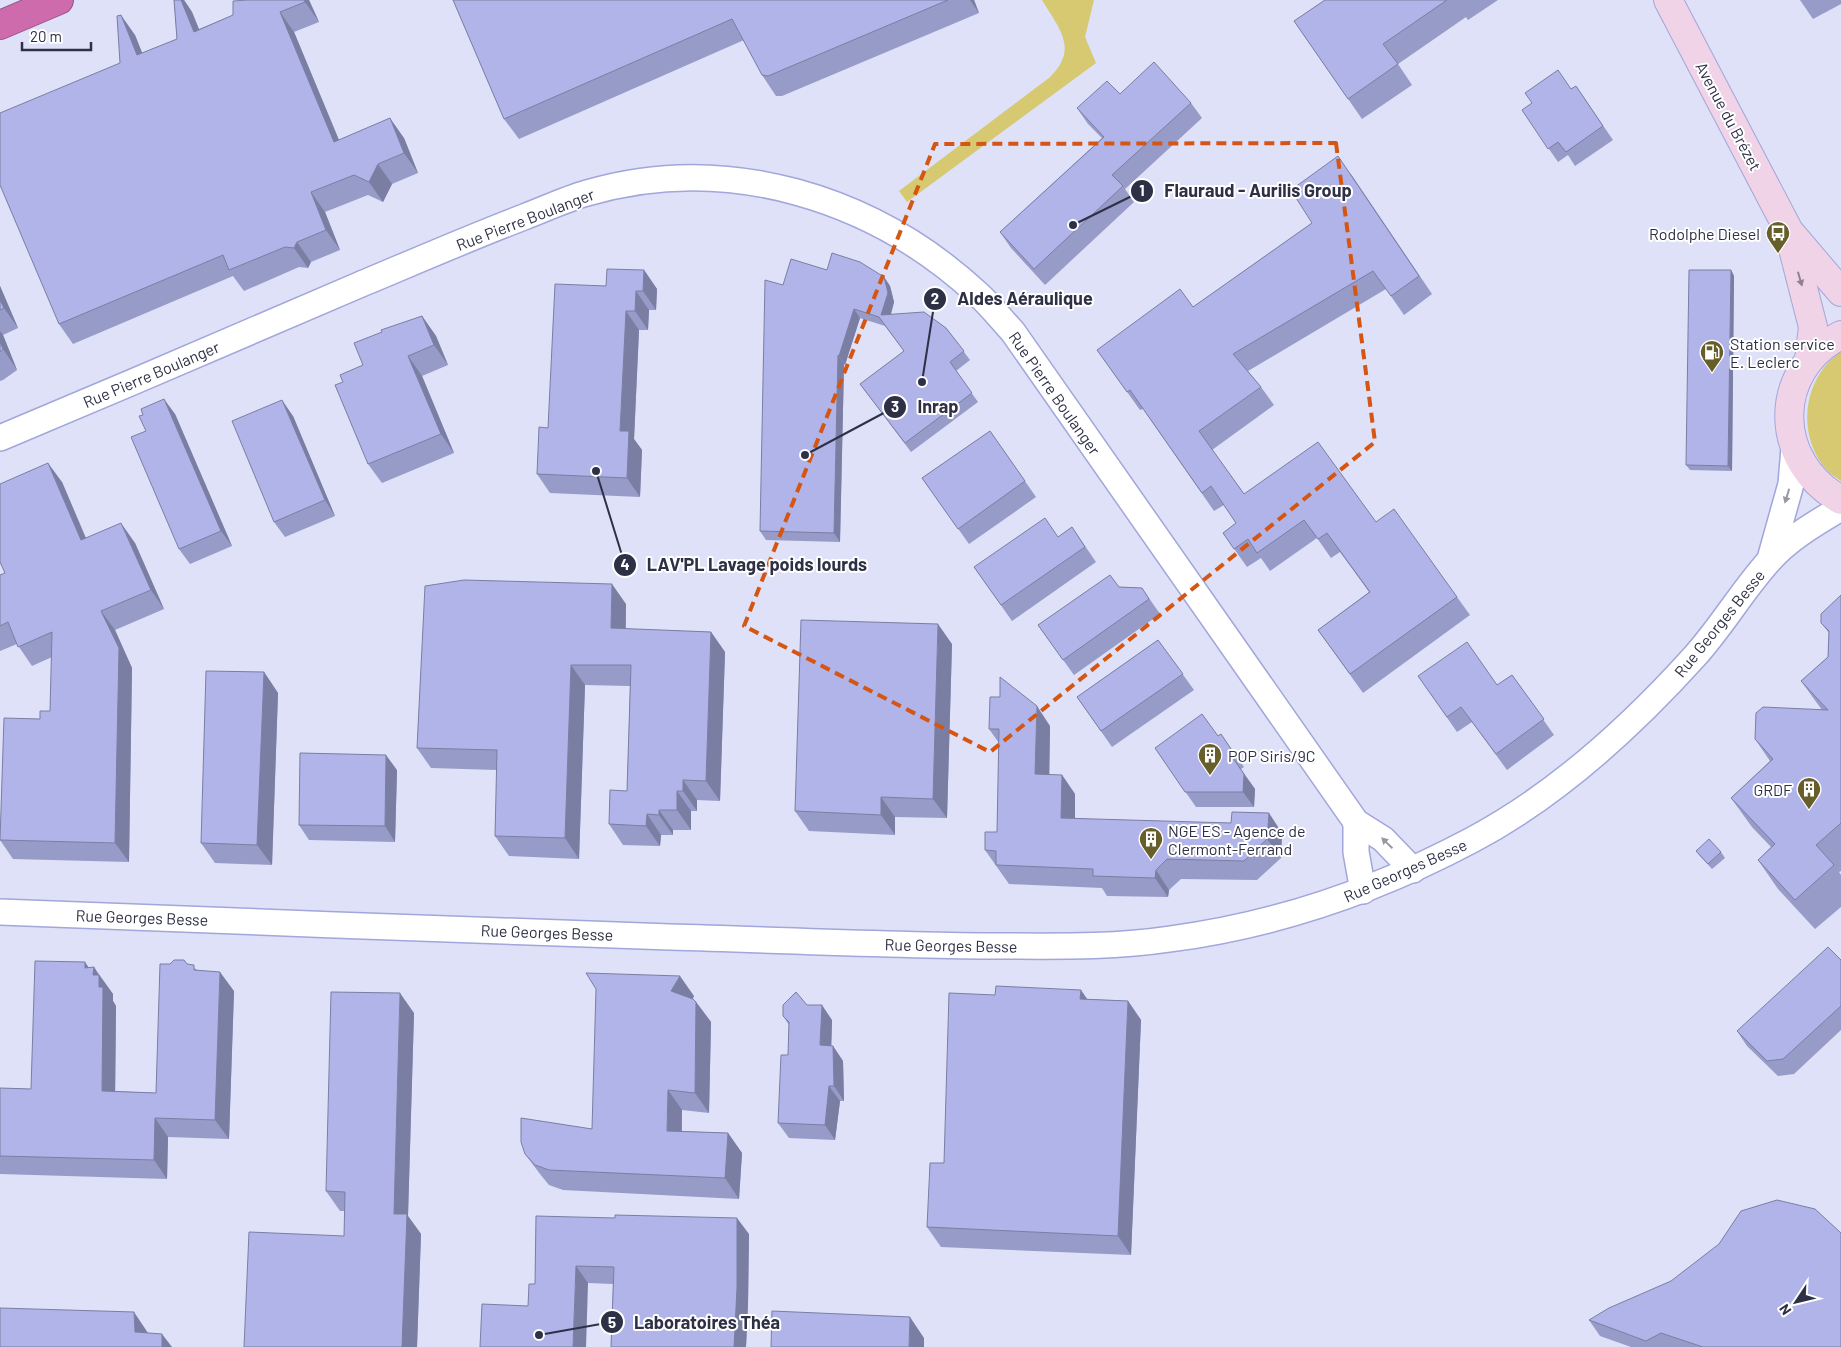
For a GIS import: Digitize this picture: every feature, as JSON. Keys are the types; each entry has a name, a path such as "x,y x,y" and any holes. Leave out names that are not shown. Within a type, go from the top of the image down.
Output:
{"highway":[{"path":"0,25 59,0"}],"street":[{"name":"Avenue du Brézet","path":"1668,0 1789,231 1841,292"},
{"name":"Rue Pierre Boulanger","path":"0,438 477,235 587,193 661,180 720,177 765,184 811,195 855,212 921,250 950,270 980,296 1013,332 1356,822 1383,839 1412,870"},
{"name":"Avenue du Brézet","path":"1789,231 1813,327 1809,360"},
{"path":"1841,335 1828,341 1809,360 1797,379 1788,408 1794,448 1803,467 1814,481 1827,492 1841,500"},
{"name":"Rue Georges Besse","path":"1770,559 1791,484 1794,448"},
{"name":"Rue Georges Besse","path":"0,912 950,946 1110,945 1169,940 1260,922 1363,891 1412,870 1478,837 1543,795 1588,761 1669,684 1696,654 1770,559 1807,528 1841,508"},
{"path":"1356,822 1356,852 1363,891"}],"highlighted area":[{"path":"1336,143 1375,442 990,752 744,626 935,144"}],"shaded area":[{"path":"1042,0 1094,0 1085,37 1096,63 907,202 899,191 1049,78 1058,68 1063,58 1064,39"},
{"path":"1841,352 1841,481 1828,471 1816,455 1810,439 1808,407 1818,376 1828,363"}],"building":[{"path":"174,0 181,0 194,32 233,15 233,1 304,0 305,2 280,12 334,142 390,118 404,153 378,164 369,182 354,175 311,192 326,230 297,242 294,248 285,247 229,270 223,255 59,324 0,185 0,113 120,63 117,16 121,15 137,55 177,39"},
{"path":"453,0 948,0 768,76 762,75 732,19 504,119"},
{"path":"1325,0 1447,0 1383,44 1398,64 1348,99 1294,21"},
{"path":"1154,62 1191,103 1112,175 1123,186 1034,269 1000,232 1104,137 1077,108 1107,81 1120,94"},
{"path":"1558,70 1571,89 1576,86 1603,126 1566,152 1558,142 1548,149 1522,110 1532,103 1525,93"},
{"path":"1338,156 1419,276 1391,296 1373,271 1233,354 1261,387 1199,431 1244,494 1318,442 1376,522 1394,509 1457,597 1350,674 1318,630 1370,592 1327,533 1318,539 1304,520 1257,553 1248,539 1234,549 1223,533 1236,523 1211,486 1202,493 1130,390 1127,392 1097,350 1180,289 1193,307 1312,223 1291,190"},
{"path":"832,253 860,262 884,277 888,293 881,315 924,312 946,328 964,351 950,362 972,393 905,443 860,384 904,351 879,317 854,309 838,355 834,533 760,531 765,280 783,285 791,259 827,270"},
{"path":"607,269 644,270 643,291 636,291 635,311 626,311 620,431 629,431 627,478 537,474 539,427 548,428 555,284 606,286"},
{"name":"Station service E. Leclerc","path":"1689,270 1731,270 1728,466 1686,465"},
{"path":"0,300 4,308 0,310"},
{"path":"422,316 434,345 408,356 441,434 368,464 335,385 343,382 340,375 363,365 354,343 382,332 381,330"},
{"path":"164,399 221,531 179,549 131,437 146,431 139,416 143,415 141,409"},
{"path":"282,400 325,500 274,522 232,421"},
{"path":"990,431 1025,481 958,529 922,478"},
{"path":"48,463 81,540 121,523 151,590 101,611 119,648 115,843 0,840 4,718 40,719 40,711 50,711 52,632 18,647 8,622 0,626 0,575 5,573 0,562 0,484"},
{"path":"1045,518 1058,537 1072,527 1085,547 1001,605 974,567"},
{"path":"1110,575 1119,587 1142,588 1149,599 1063,660 1038,625"},
{"path":"464,580 612,584 611,628 711,632 706,781 683,780 683,791 677,791 677,810 659,810 659,815 647,814 646,826 609,824 610,790 627,791 631,665 571,665 565,838 495,836 497,750 417,748 425,586"},
{"path":"1841,595 1841,823 1816,845 1834,865 1795,900 1758,860 1775,844 1731,798 1773,759 1755,739 1756,713 1763,707 1828,710 1801,681 1828,657 1829,631 1821,623 1821,614"},
{"path":"801,620 938,624 933,799 881,797 881,815 795,811"},
{"path":"1158,640 1183,674 1101,731 1077,697"},
{"path":"1467,642 1497,685 1512,675 1544,719 1496,754 1461,707 1447,717 1418,676"},
{"path":"206,671 264,672 257,845 201,843"},
{"path":"1000,677 1037,706 1035,774 1062,775 1061,818 1231,823 1232,812 1269,813 1267,839 1244,861 1167,859 1156,870 1155,878 1093,876 1093,869 996,865 996,851 985,850 985,832 997,832 999,729 989,729 990,697 1000,697"},
{"name":"POP Siris/9C","path":"1202,714 1218,736 1221,734 1233,752 1230,754 1244,774 1243,792 1185,792 1155,748"},
{"path":"300,753 386,755 385,826 299,825"},
{"path":"1709,839 1721,852 1708,864 1696,851"},
{"path":"1828,947 1841,960 1841,1006 1783,1059 1767,1061 1737,1031"},
{"path":"174,960 184,960 187,964 194,965 194,970 220,972 215,1120 155,1118 154,1160 0,1156 0,1088 31,1089 35,961 85,962 85,968 94,967 93,975 99,975 99,987 103,987 102,1091 156,1093 160,964 170,964"},
{"path":"586,973 680,976 671,991 693,999 696,1002 695,1093 668,1090 667,1131 728,1133 725,1178 549,1170 535,1165 525,1154 521,1142 521,1118 592,1129 596,989"},
{"path":"996,986 1081,990 1080,999 1128,1001 1118,1236 927,1227 930,1163 944,1163 949,993 995,995"},
{"path":"331,992 400,993 394,1214 407,1214 402,1347 244,1347 249,1232 344,1236 345,1192 326,1191"},
{"path":"796,992 807,1005 822,1005 820,1045 833,1046 834,1086 829,1086 825,1125 778,1123 781,1055 788,1055 789,1022 783,1016 783,1005"},
{"path":"1777,1200 1815,1209 1841,1233 1841,1347 1703,1347 1661,1333 1646,1341 1589,1320 1609,1308 1671,1281 1719,1244 1741,1211"},
{"path":"615,1215 737,1218 737,1288 734,1347 611,1347 614,1267 576,1266 573,1347 480,1347 482,1304 528,1306 529,1284 535,1284 536,1216 615,1218"},
{"path":"0,1308 134,1312 135,1332 162,1334 162,1347 0,1347"},
{"path":"772,1311 910,1317 909,1347 771,1347"}],"place":[{"name":"Flauraud - Aurilis Group","path":"1073,225"},
{"name":"Rodolphe Diesel","path":"1778,254"},
{"name":"Station service E. Leclerc","path":"1712,373"},
{"name":"Aldes Aéraulique","path":"922,382"},
{"name":"Inrap","path":"805,455"},
{"name":"LAV'PL Lavage poids lourds","path":"596,471"},
{"name":"POP Siris/9C","path":"1210,776"},
{"name":"GRDF","path":"1809,810"},
{"name":"NGE ES - Agence de Clermont-Ferrand","path":"1151,860"},
{"name":"Laboratoires Théa","path":"539,1335"}]}
